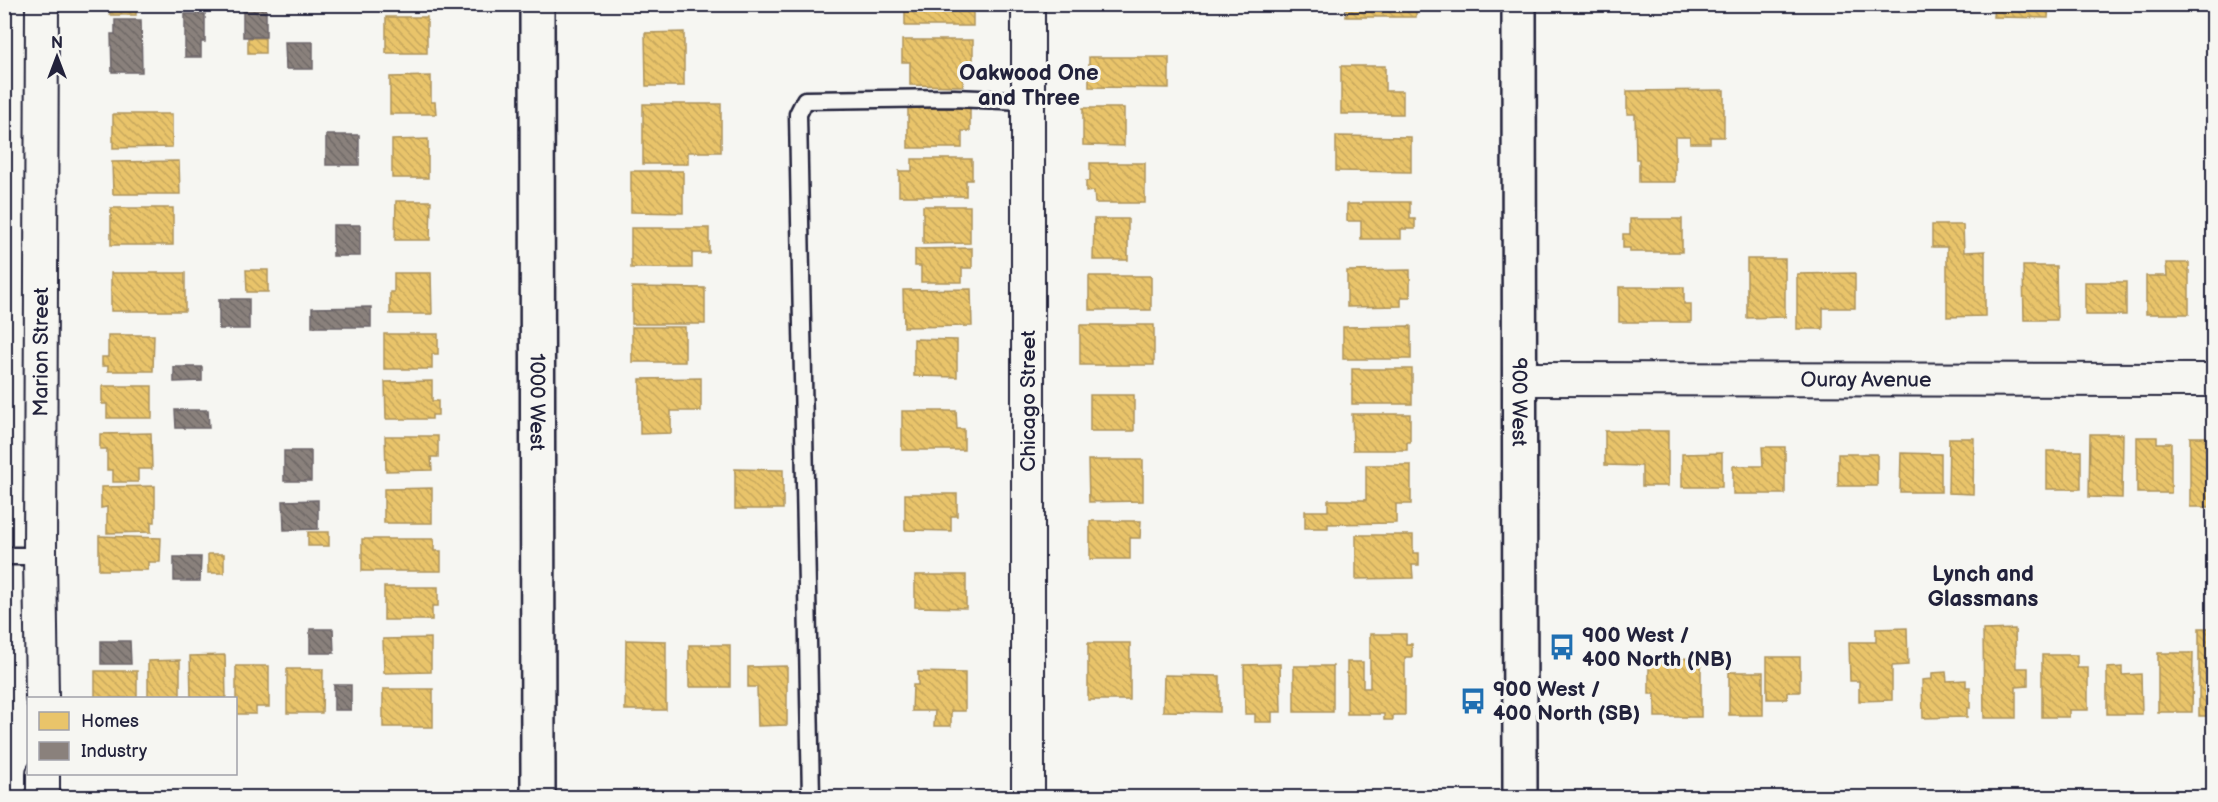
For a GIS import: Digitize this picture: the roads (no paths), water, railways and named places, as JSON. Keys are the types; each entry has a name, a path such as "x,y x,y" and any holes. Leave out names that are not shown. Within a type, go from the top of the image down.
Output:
{"main road":[{"name":"1000 West","path":"537,4 538,798"},
{"name":"900 West","path":"1519,4 1520,798"}],"street":[{"name":"Marion Street","path":"42,4 40,556 42,697"},
{"name":"Chicago Street","path":"1028,4 1028,798"},
{"name":"Ouray Avenue","path":"1520,379 2214,380"},
{"path":"43,775 43,798"}],"lane":[{"path":"811,798 798,114 805,100 954,98 1028,101"},
{"path":"4,556 40,556"}],"place":[{"name":"900 West / 400 North (NB)","path":"1562,647"},
{"name":"900 West / 400 North (SB)","path":"1473,701"}],"district":[{"name":"Oakwood One and Three","path":"1029,84"},
{"name":"Lynch and Glassmans","path":"1983,586"}]}
